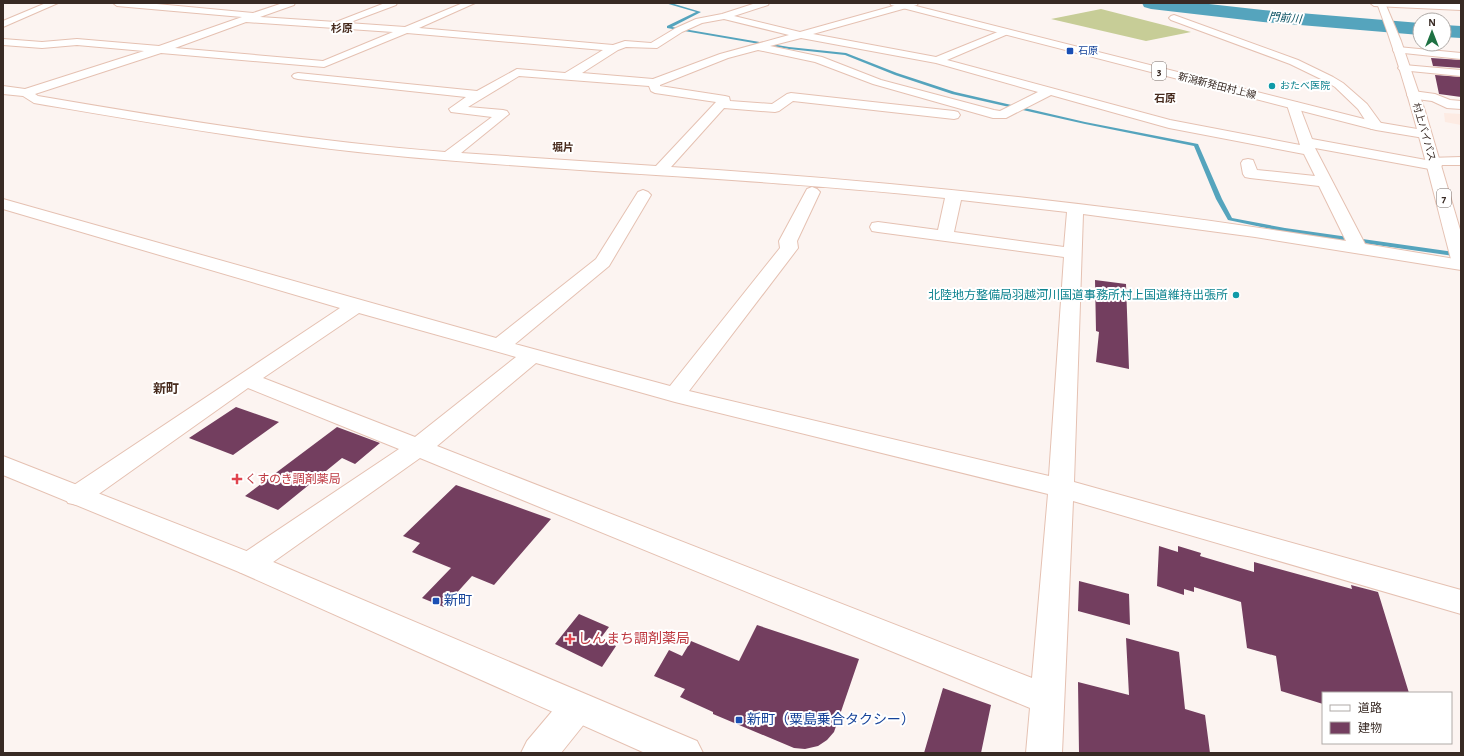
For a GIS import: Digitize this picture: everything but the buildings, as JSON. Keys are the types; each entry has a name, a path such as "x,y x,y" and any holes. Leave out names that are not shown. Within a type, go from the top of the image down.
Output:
{"main road":[{"path":"3,24 24,14 54,3"},
{"path":"117,3 256,15"},
{"path":"163,7 176,3"},
{"path":"3,90 26,93 158,50 291,3"},
{"path":"333,26 393,3"},
{"path":"471,3 298,76 480,96"},
{"path":"449,156 504,114 454,109 480,96 517,72 568,77 614,48 625,44 653,46 699,20 722,12 735,11 765,3"},
{"name":"新潟新発田村上線","path":"894,3 910,4 1005,32 1376,126 1424,134"},
{"path":"570,75 654,83 724,56 910,4"},
{"path":"1379,4 1461,8"},
{"name":"村上バイパス","path":"1379,4 1397,46 1413,95 1434,164 1461,264"},
{"path":"722,12 802,35 911,55 901,62 934,65 1050,91 1169,124 1308,147 1434,164 1461,161"},
{"path":"3,14 24,14"},
{"path":"1174,18 1294,62 1329,79 1340,85 1363,107 1376,126"},
{"path":"245,19 408,30 614,48"},
{"path":"934,65 1005,32"},
{"path":"3,42 42,45 77,42 324,64"},
{"path":"1397,46 1461,56"},
{"path":"757,47 818,59 877,82 993,114 1002,115 1035,97 1050,91"},
{"path":"1404,68 1461,73"},
{"path":"654,83 655,89 725,100 660,170"},
{"path":"999,89 1035,97"},
{"path":"26,93 34,99 230,132 321,144 449,156 810,181 954,195 1074,209 1358,247 1461,264"},
{"path":"1413,95 1435,98 1447,104 1461,105"},
{"path":"721,104 775,108 791,97 969,117 969,108"},
{"path":"1293,105 1308,147 1358,247"},
{"path":"1248,163 1250,174 1325,182"},
{"path":"675,395 789,248 788,241 812,192"},
{"path":"499,346 603,262 643,194"},
{"path":"945,236 954,195"},
{"path":"3,204 356,306 675,395 1061,488 1461,602"},
{"path":"1044,753 1061,488 1074,209"},
{"path":"878,226 1073,253"},
{"path":"77,496 246,379 356,306"},
{"path":"249,564 418,448 532,355"},
{"path":"246,379 1047,699"},
{"path":"3,465 249,564 680,752"},
{"path":"539,753 577,707"}],"shaded area":[{"path":"1444,113 1461,114 1461,125 1445,122"}],"green space":[{"path":"1101,9 1191,32 1146,41 1051,19"}],"waterway":[{"path":"667,3 699,12 668,27 789,48 846,54 896,74 954,93 1085,123 1196,145 1219,199 1230,219 1285,230 1461,255"},
{"name":"門前川","path":"1151,3 1263,16 1412,28"},
{"name":"門前川","path":"1452,31 1461,32"}],"place":[{"name":"石原","path":"1070,51"},
{"name":"おたべ医院","path":"1272,86"},
{"name":"北陸地方整備局羽越河川国道事務所村上国道維持出張所","path":"1236,295"},
{"name":"くすのき調剤薬局","path":"237,479"},
{"name":"新町","path":"436,601"},
{"name":"しんまち調剤薬局","path":"570,639"},
{"name":"新町（粟島乗合タクシー）","path":"739,720"}],"district":[{"name":"杉原","path":"342,28"},
{"name":"石原","path":"1165,98"},
{"name":"堀片","path":"563,147"},
{"name":"新町","path":"166,389"}]}
